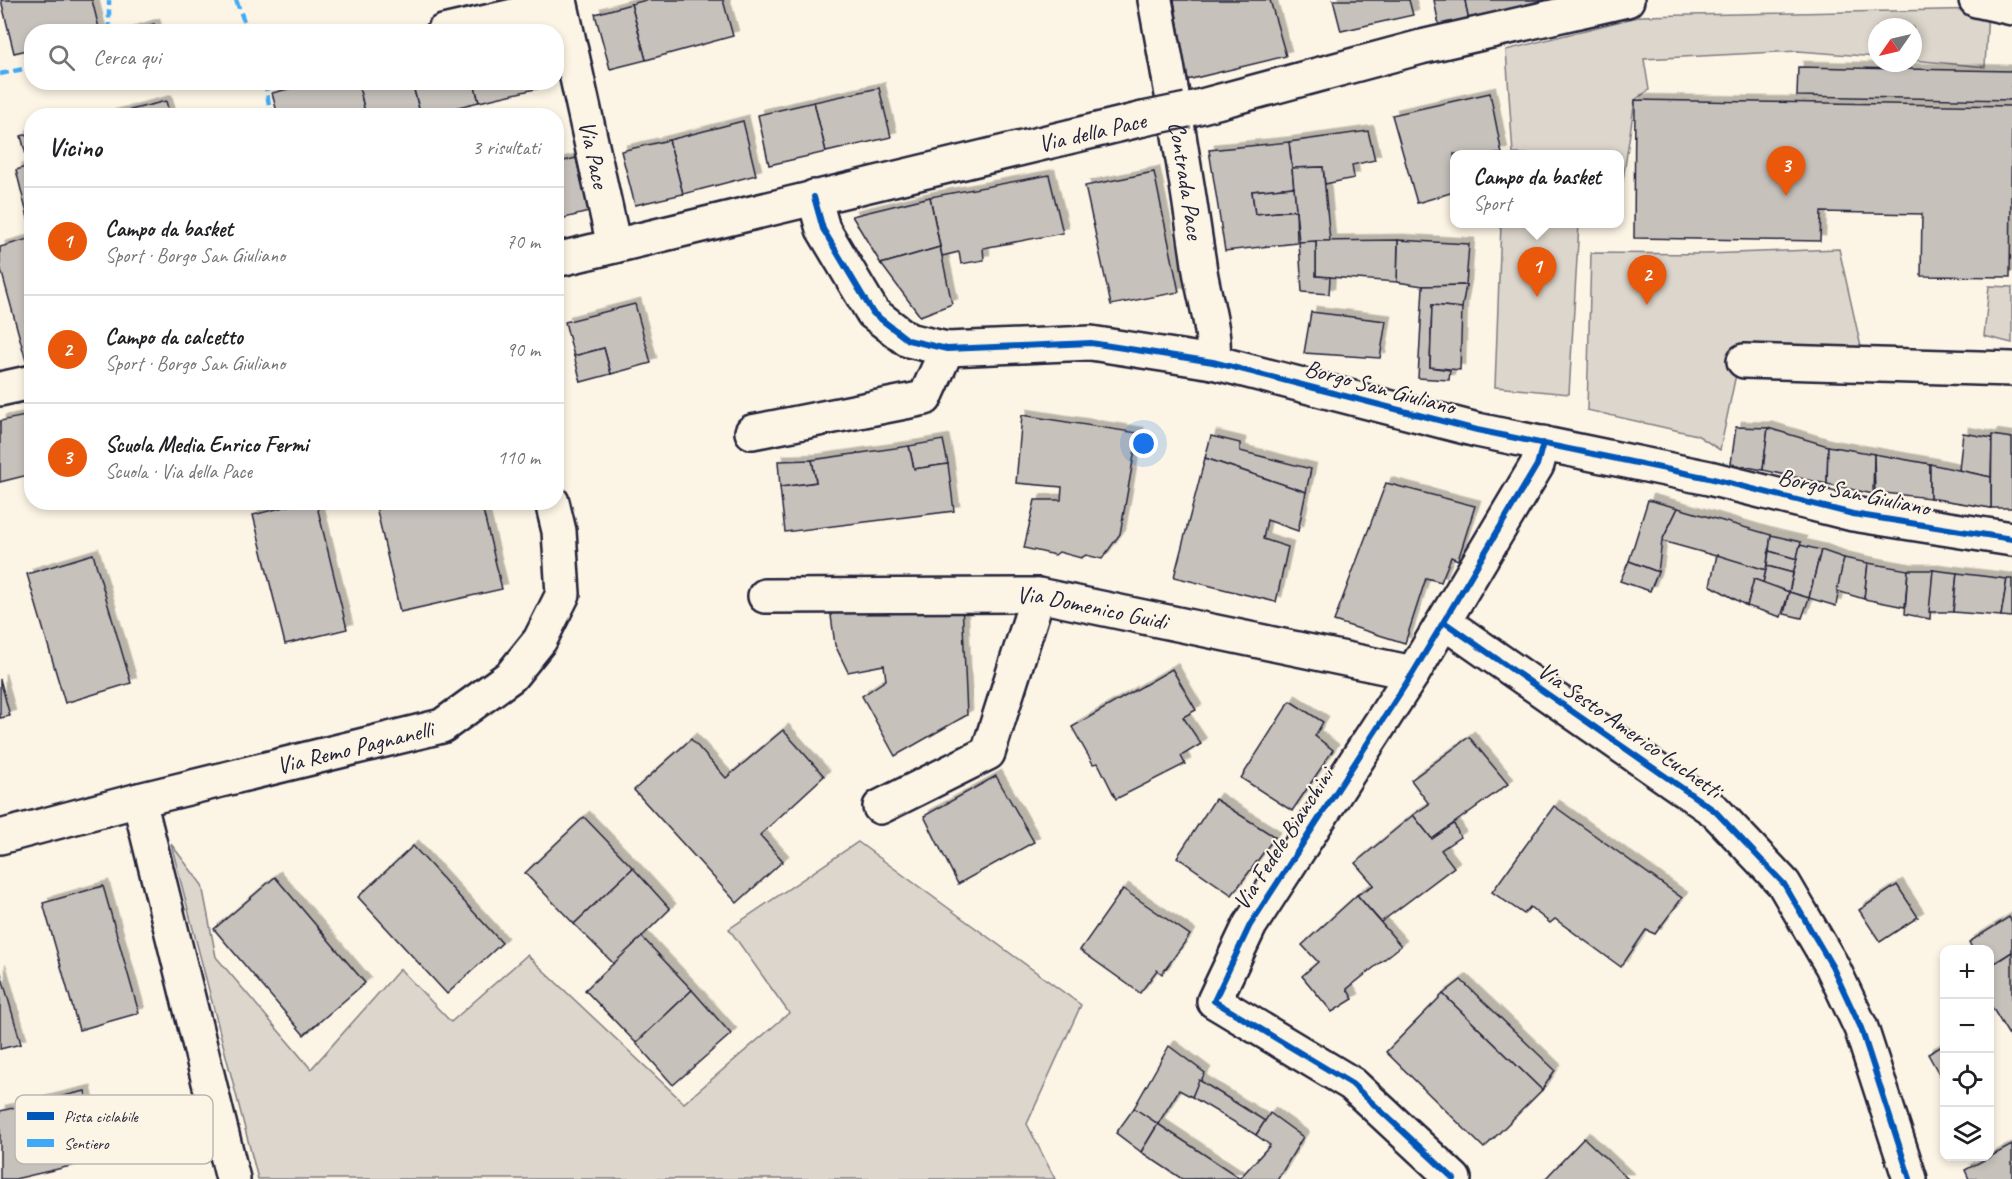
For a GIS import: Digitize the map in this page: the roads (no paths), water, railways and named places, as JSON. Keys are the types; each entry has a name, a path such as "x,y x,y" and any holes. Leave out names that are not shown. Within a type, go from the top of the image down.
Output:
{"street":[{"name":"Contrada Pace","path":"1155,0 1180,135 1203,290 1215,346 1213,362"},
{"name":"Via della Pace","path":"564,258 1187,110 1420,47 1627,0"},
{"path":"1976,0 2012,8"},
{"name":"Via Pace","path":"478,24 561,5 614,246"},
{"name":"Borgo San Giuliano","path":"814,197 823,229 873,313 908,340 947,349 1091,343 1213,362 1477,430 1709,478 1853,514 2012,539"},
{"path":"752,432 925,398 947,349"},
{"path":"1744,361 2012,369"},
{"path":"0,389 24,384"},
{"name":"Via Fedele Bianchini","path":"1454,1179 1352,1084 1214,1001 1250,926 1413,674 1537,465 1543,443"},
{"name":"Via Remo Pagnanelli","path":"0,837 139,800 442,726 511,676 540,640 563,594 559,531 554,510"},
{"path":"879,807 988,753 1038,595"},
{"name":"Via Domenico Guidi","path":"765,596 1038,595 1413,674"},
{"name":"Via Sesto Americo Luchetti","path":"1444,622 1715,811 1784,884 1832,966 1861,1028 1910,1179"},
{"path":"139,800 212,1095"},
{"path":"213,1098 233,1179"}],"place":[{"name":"Scuola Media Enrico Fermi","path":"1786,196"},
{"name":"Campo da basket","path":"1537,297"},
{"name":"Campo da calcetto","path":"1647,305"}]}
